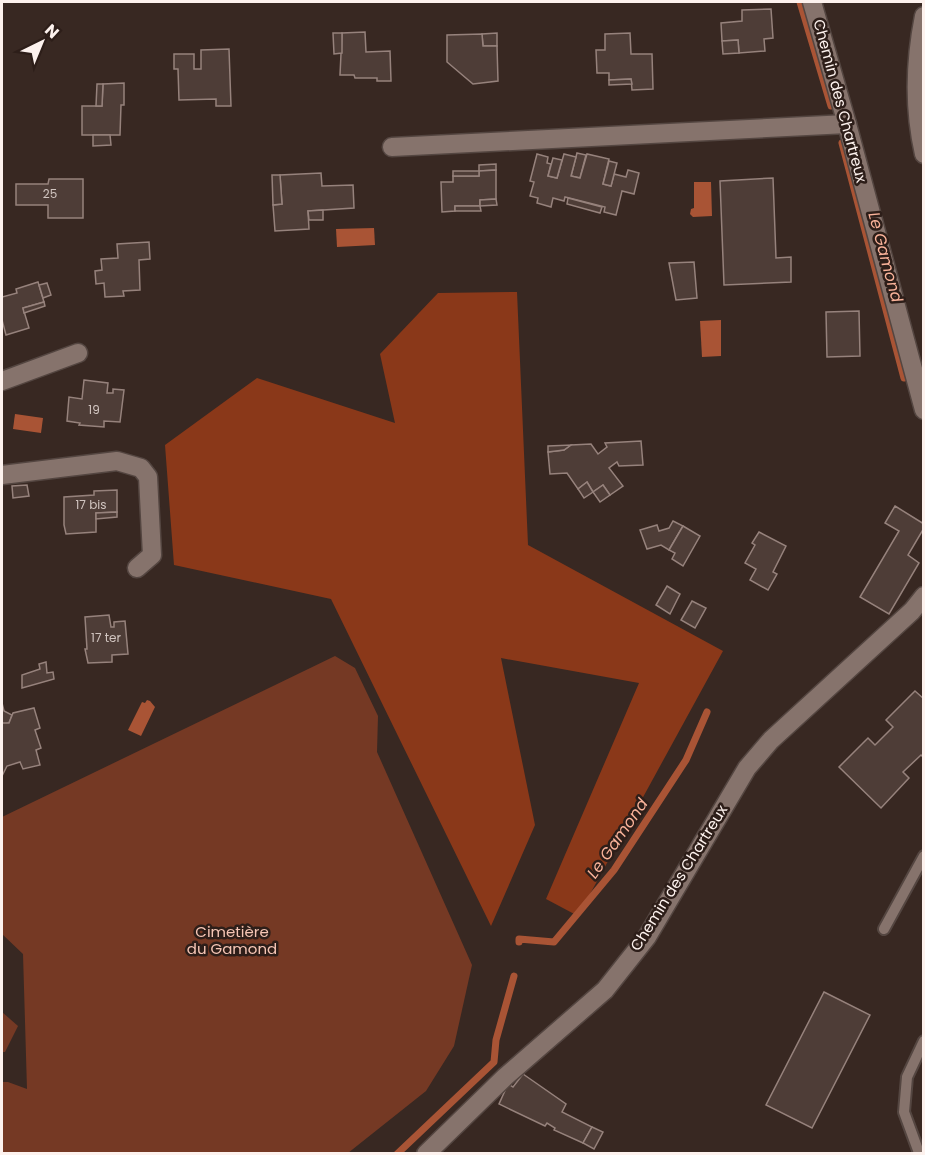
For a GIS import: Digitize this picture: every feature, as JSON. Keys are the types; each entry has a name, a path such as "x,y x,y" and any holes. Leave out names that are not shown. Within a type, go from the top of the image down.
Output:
{"street":[{"name":"Chemin des Chartreux","path":"812,2 924,410"},
{"path":"924,16 918,71 924,154"},
{"path":"392,147 847,124"},
{"path":"2,381 78,354"},
{"path":"2,475 117,461 141,468 148,477 152,555 138,567"},
{"name":"Chemin des Chartreux","path":"426,1154 505,1077 605,990 647,937 747,768 771,740 912,611 924,596"}],"lane":[{"path":"884,929 924,856"},
{"path":"921,1154 904,1112 907,1077 924,1041"}],"green space":[{"name":"Cimetière du Gamond","path":"335,656 355,668 378,716 377,752 472,965 454,1046 426,1091 348,1153 2,1153 2,1082 27,1089 23,954 2,934 2,817"},
{"path":"2,1012 18,1026 5,1052 2,1052"}],"shaded area":[{"path":"694,182 711,182 712,216 693,217 690,214 691,209 694,208"},
{"path":"374,228 375,245 337,247 336,229"},
{"path":"517,292 528,545 723,651 578,916 546,899 639,683 501,658 535,825 491,926 331,599 174,565 165,445 257,378 395,423 380,354 438,293"},
{"path":"721,320 721,356 702,357 700,321"},
{"path":"15,414 43,418 41,433 13,429"},
{"path":"147,700 155,707 141,736 128,730 142,702 145,703"}],"building":[{"path":"771,9 773,38 764,39 765,51 739,53 738,40 722,41 721,23 742,21 742,10"},
{"path":"365,32 366,52 390,51 391,81 340,75 342,33"},
{"path":"333,33 342,33 342,53 334,54"},
{"path":"497,33 497,46 483,46 482,34"},
{"path":"630,33 631,54 652,54 653,89 632,90 631,79 609,80 609,73 597,73 596,50 605,50 605,34"},
{"path":"482,34 483,46 497,46 498,81 473,84 447,62 447,35"},
{"path":"738,40 739,53 723,54 722,41"},
{"path":"229,49 231,106 216,106 216,99 179,100 178,69 174,69 174,54 194,54 194,69 201,69 201,50"},
{"path":"631,79 632,84 609,85 609,80"},
{"path":"124,83 120,135 82,135 82,106 102,106 103,84"},
{"path":"97,84 103,84 102,106 96,106"},
{"path":"93,135 110,135 111,145 93,146"},
{"path":"577,153 586,155 580,178 571,176"},
{"path":"537,154 548,157 547,163 551,164 548,176 557,178 564,154 576,157 571,176 580,178 587,154 609,159 603,184 611,186 614,174 626,177 628,170 639,173 634,194 622,191 616,215 604,212 605,207 565,197 564,201 553,198 551,207 537,203 538,198 530,196 534,182 530,181"},
{"path":"553,158 562,160 557,178 548,176"},
{"path":"609,161 617,163 611,186 603,184"},
{"path":"496,164 496,170 479,171 479,165"},
{"path":"496,170 496,199 480,200 480,206 455,206 455,211 442,212 441,182 453,182 453,176 479,176 479,171"},
{"path":"453,171 479,171 479,176 453,176"},
{"path":"321,173 322,186 353,185 354,208 308,211 309,229 275,231 273,205 282,204 280,175"},
{"path":"272,175 280,175 282,204 273,205"},
{"path":"773,178 776,258 791,257 791,282 724,285 720,181"},
{"path":"49,179 83,179 83,218 48,218 48,205 16,205 16,184 48,184"},
{"path":"568,198 602,207 600,213 567,204"},
{"path":"496,199 497,205 480,206 480,200"},
{"path":"455,206 480,206 481,211 455,211"},
{"path":"323,210 323,220 309,220 308,211"},
{"path":"149,242 150,259 139,260 140,290 123,291 124,296 105,297 104,283 96,284 95,271 102,270 101,259 118,258 117,244"},
{"path":"694,262 697,298 676,300 669,263"},
{"path":"38,282 44,302 23,308 29,328 6,335 2,320 2,297 17,293 16,289"},
{"path":"47,283 51,295 43,298 39,285"},
{"path":"44,302 45,306 24,313 23,308"},
{"path":"859,311 860,356 827,357 826,312"},
{"path":"84,380 108,383 107,393 113,393 113,389 124,390 120,422 104,421 104,427 79,425 80,423 67,421 69,397 82,399"},
{"path":"641,441 643,465 619,466 617,462 609,468 623,486 610,495 603,485 593,492 587,482 578,489 567,473 550,474 548,452 564,450 571,445 591,444 598,454 607,447 605,443"},
{"path":"571,445 564,450 548,452 548,446"},
{"path":"587,482 593,492 584,498 578,489"},
{"path":"27,485 29,496 13,498 12,486"},
{"path":"603,485 610,495 600,502 593,492"},
{"path":"117,490 117,512 96,513 96,532 66,534 64,497 94,495 94,491"},
{"path":"895,506 924,524 924,528 908,555 919,563 889,614 860,597 899,531 885,523"},
{"path":"117,512 117,517 96,519 96,513"},
{"path":"673,521 683,526 669,550 661,545 647,549 640,530 657,525 659,531 669,528"},
{"path":"683,526 700,536 683,566 672,559 675,553 669,550"},
{"path":"759,532 786,546 773,572 777,574 768,590 750,580 756,569 745,563 755,545 752,543"},
{"path":"667,586 680,594 670,614 656,605"},
{"path":"692,601 706,608 695,628 681,620"},
{"path":"109,615 111,627 114,627 114,622 125,621 128,654 112,655 112,662 88,663 85,649 87,649 85,617"},
{"path":"46,662 47,673 53,672 54,679 22,688 22,675 40,669 39,664"},
{"path":"915,691 924,699 924,758 921,755 903,772 909,778 881,808 839,767 868,738 875,745 893,727 886,720"},
{"path":"2,703 4,711 12,715 9,723 2,725"},
{"path":"34,708 40,728 35,730 41,748 36,750 40,765 23,769 20,762 7,766 2,776 2,723 9,723 13,713"},
{"path":"824,992 870,1015 812,1128 766,1105"},
{"path":"523,1074 566,1104 562,1112 592,1127 583,1143 554,1130 555,1128 547,1123 545,1126 499,1104 508,1084 513,1087"},
{"path":"592,1127 603,1132 594,1149 583,1143"}],"waterway":[{"name":"Le Gamond","path":"800,2 831,106"},
{"name":"Le Gamond","path":"842,143 904,378"},
{"name":"Le Gamond","path":"519,942 519,939 554,942 614,870 686,760 707,712"},
{"name":"Le Gamond","path":"397,1154 494,1062 496,1040 514,976"}]}
